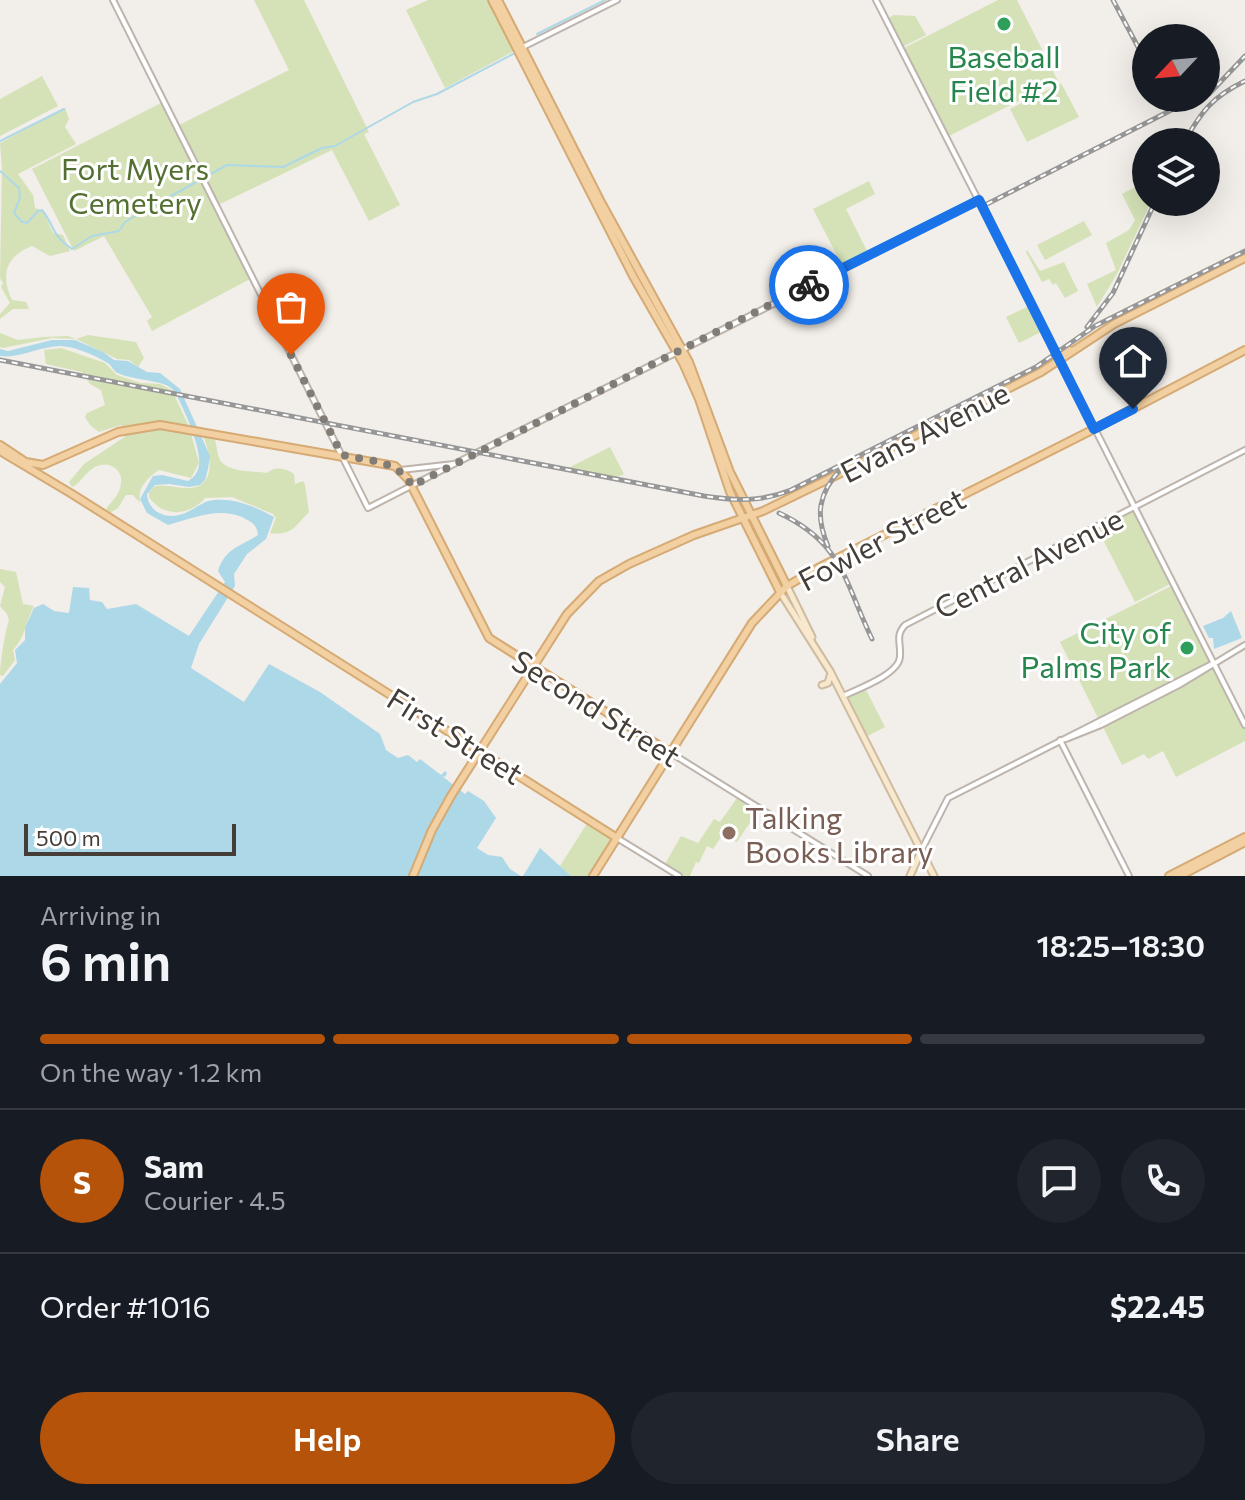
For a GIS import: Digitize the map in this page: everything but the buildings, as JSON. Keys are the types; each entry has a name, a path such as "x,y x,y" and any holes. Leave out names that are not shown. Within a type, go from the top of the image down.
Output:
{"main road":[{"path":"492,0 552,107 706,403 723,456 819,652"},
{"path":"498,0 564,143 633,276 679,350 724,477 780,592 830,671 933,873"},
{"path":"544,104 552,107"},
{"path":"564,143 580,162"},
{"path":"621,253 635,268"},
{"name":"Evans Avenue","path":"413,876 432,830 460,783 567,614 593,586 629,564 823,482 1060,360 1093,337 1245,258"},
{"path":"633,276 645,286"},
{"path":"1055,351 1065,353 1083,339 1093,337"},
{"name":"Fowler Street","path":"593,876 752,623 787,586 1245,350"},
{"path":"26,462 36,465 50,463 124,430 152,425 342,455 401,470"},
{"path":"0,448 42,475"},
{"path":"0,448 42,475"},
{"path":"42,475 50,463"},
{"name":"Second Street","path":"401,470 412,486 485,634 671,753"},
{"name":"First Street","path":"42,475 617,838"},
{"path":"787,603 803,626 808,627"},
{"path":"822,685 829,682 830,671"},
{"path":"1169,876 1245,840"},
{"path":"1180,876 1245,840"},
{"path":"910,876 921,851"},
{"path":"1206,863 1214,853"},
{"path":"913,869 924,864 933,873"}],"street":[{"path":"113,0 368,508 979,200"},
{"path":"520,49 617,0"},
{"path":"876,0 1245,725"},
{"name":"Central Avenue","path":"843,696 897,666 900,656 898,637 905,625 1245,450"},
{"path":"401,470 454,464"},
{"path":"921,851 948,798 1060,740 1101,725 1181,684 1245,645"},
{"path":"1060,740 1129,876"},
{"name":"Second Street","path":"671,753 868,876"},
{"name":"First Street","path":"617,838 679,876"}],"green space":[{"name":"Fort Myers Cemetery","path":"254,0 304,0 369,132 364,134 400,205 369,221 332,150 218,205 177,126 289,70"},
{"path":"428,0 489,0 514,51 445,88 406,10"},
{"path":"998,0 1017,0 1058,81 947,137 902,49"},
{"path":"894,15 915,16 926,35 902,47 887,19"},
{"path":"42,76 58,106 0,136 0,99"},
{"path":"1061,83 1079,117 1027,142 1010,109"},
{"name":"Fort Myers Cemetery","path":"161,103 250,279 152,331 147,321 152,317 104,236 74,251 32,169"},
{"path":"65,108 69,119 65,127 76,144 18,174 33,195 35,208 43,211 53,233 63,235 70,251 50,256 32,246 16,255 6,275 8,291 12,300 26,302 29,309 13,309 0,319 0,314 10,303 1,287 3,283 0,278 0,143"},
{"path":"869,181 875,194 846,209 868,253 842,265 813,209"},
{"path":"1132,189 1132,214 1122,194"},
{"path":"1133,216 1144,216 1117,274 1097,307 1087,284 1116,270 1106,243 1129,230 1135,220"},
{"path":"1084,221 1092,235 1045,260 1037,245"},
{"path":"1027,250 1040,271 1064,262 1078,291 1065,298 1056,283 1053,285 1049,279 1042,282"},
{"path":"1029,306 1041,332 1019,343 1006,317"},
{"path":"0,333 18,340 68,336 76,339 52,338 3,348 0,347"},
{"path":"88,335 136,342 144,358 138,367 129,360 117,359 76,339"},
{"path":"61,348 105,363 117,375 140,383 160,384 172,390 189,427 152,424 124,428 121,425 99,432 85,417 87,413 105,405 101,390 90,384 82,372 46,364 44,350"},
{"path":"152,427 190,430 199,463 191,478 159,470 144,484 140,503 133,495 126,495 118,508 110,513 106,509 118,494 121,482 115,468 106,465 95,467 72,487 69,482 84,464 126,436 125,431"},
{"path":"202,434 215,440 219,458 227,466 267,473 280,469 294,474 295,484 303,481 305,485 309,512 292,529 277,534 270,533 276,518 273,514 232,497 205,498 192,508 177,512 155,504 149,492 155,486 187,488 204,483 210,468"},
{"path":"610,447 624,474 615,478 566,469"},
{"path":"1134,508 1172,583 1135,602 1097,528"},
{"path":"0,569 16,572 23,604 34,606 23,635 13,650 15,660 3,676 0,675 1,663 9,621 0,606 5,587 0,582"},
{"name":"City of Palms Park","path":"1173,585 1213,663 1099,720 1060,642"},
{"path":"1214,664 1245,727 1245,741 1176,777 1163,751 1148,759 1144,754 1122,765 1102,725 1203,673"},
{"path":"864,686 885,727 864,738 843,696"},
{"path":"737,798 757,812 737,842 723,834 713,849 707,846 690,876 684,876 665,864 681,836 698,843 714,819 720,822"},
{"path":"588,822 612,840 590,876 571,876 560,866"}],"water":[{"path":"52,340 75,340 114,360 128,361 147,372 160,373 180,389 210,456 208,469 200,485 155,485 147,494 153,509 167,516 179,515 209,501 230,500 274,517 266,539 247,554 234,574 235,586 199,644 191,668 244,702 269,664 320,692 380,734 386,750 398,758 408,755 417,762 420,759 441,775 445,771 445,777 442,776 465,794 468,791 484,801 496,818 477,848 488,855 502,857 510,869 521,876 0,876 0,684 17,663 15,650 25,640 25,628 34,608 43,604 54,611 69,613 73,587 89,588 90,600 102,602 107,609 136,604 189,636 225,582 218,571 225,557 258,535 253,524 233,514 205,515 168,525 147,513 140,499 153,476 188,481 198,469 195,438 178,397 167,385 120,374 101,359 71,348 60,346 0,356 0,349 8,351"},
{"path":"1231,611 1242,638 1214,649 1213,638 1209,638 1203,626"},
{"path":"540,848 571,876 523,876"}],"waterway":[{"path":"537,34 605,0"},
{"path":"142,212 227,165 283,167 322,148 335,146 413,102 437,94 513,54"},
{"path":"0,141 64,109"},
{"path":"0,171 19,188 20,198 14,213 22,222 27,223 42,210 57,235 72,249 92,236 119,231 125,222 135,216"}],"railway":[{"path":"1113,0 1132,36"},
{"path":"1220,82 1245,56"},
{"path":"1192,128 1209,106 1245,81"},
{"path":"987,204 1168,112"},
{"path":"1087,327 1113,293 1149,216"},
{"path":"0,360 704,496 759,498 791,490 1036,367 1095,326 1245,251"},
{"path":"828,546 821,525 821,505 827,487 841,469"},
{"path":"779,513 817,537 829,551 847,582 872,639"}],"way so far":[{"path":"291,355 342,455 395,466 412,486 809,285"}],"place":[{"name":"Baseball Field #2","path":"1004,24"},
{"name":"City of Palms Park","path":"1187,648"},
{"name":"Talking Books Library","path":"729,833"}],"route":[{"path":"809,285 979,200 1094,429 1133,409"}]}
